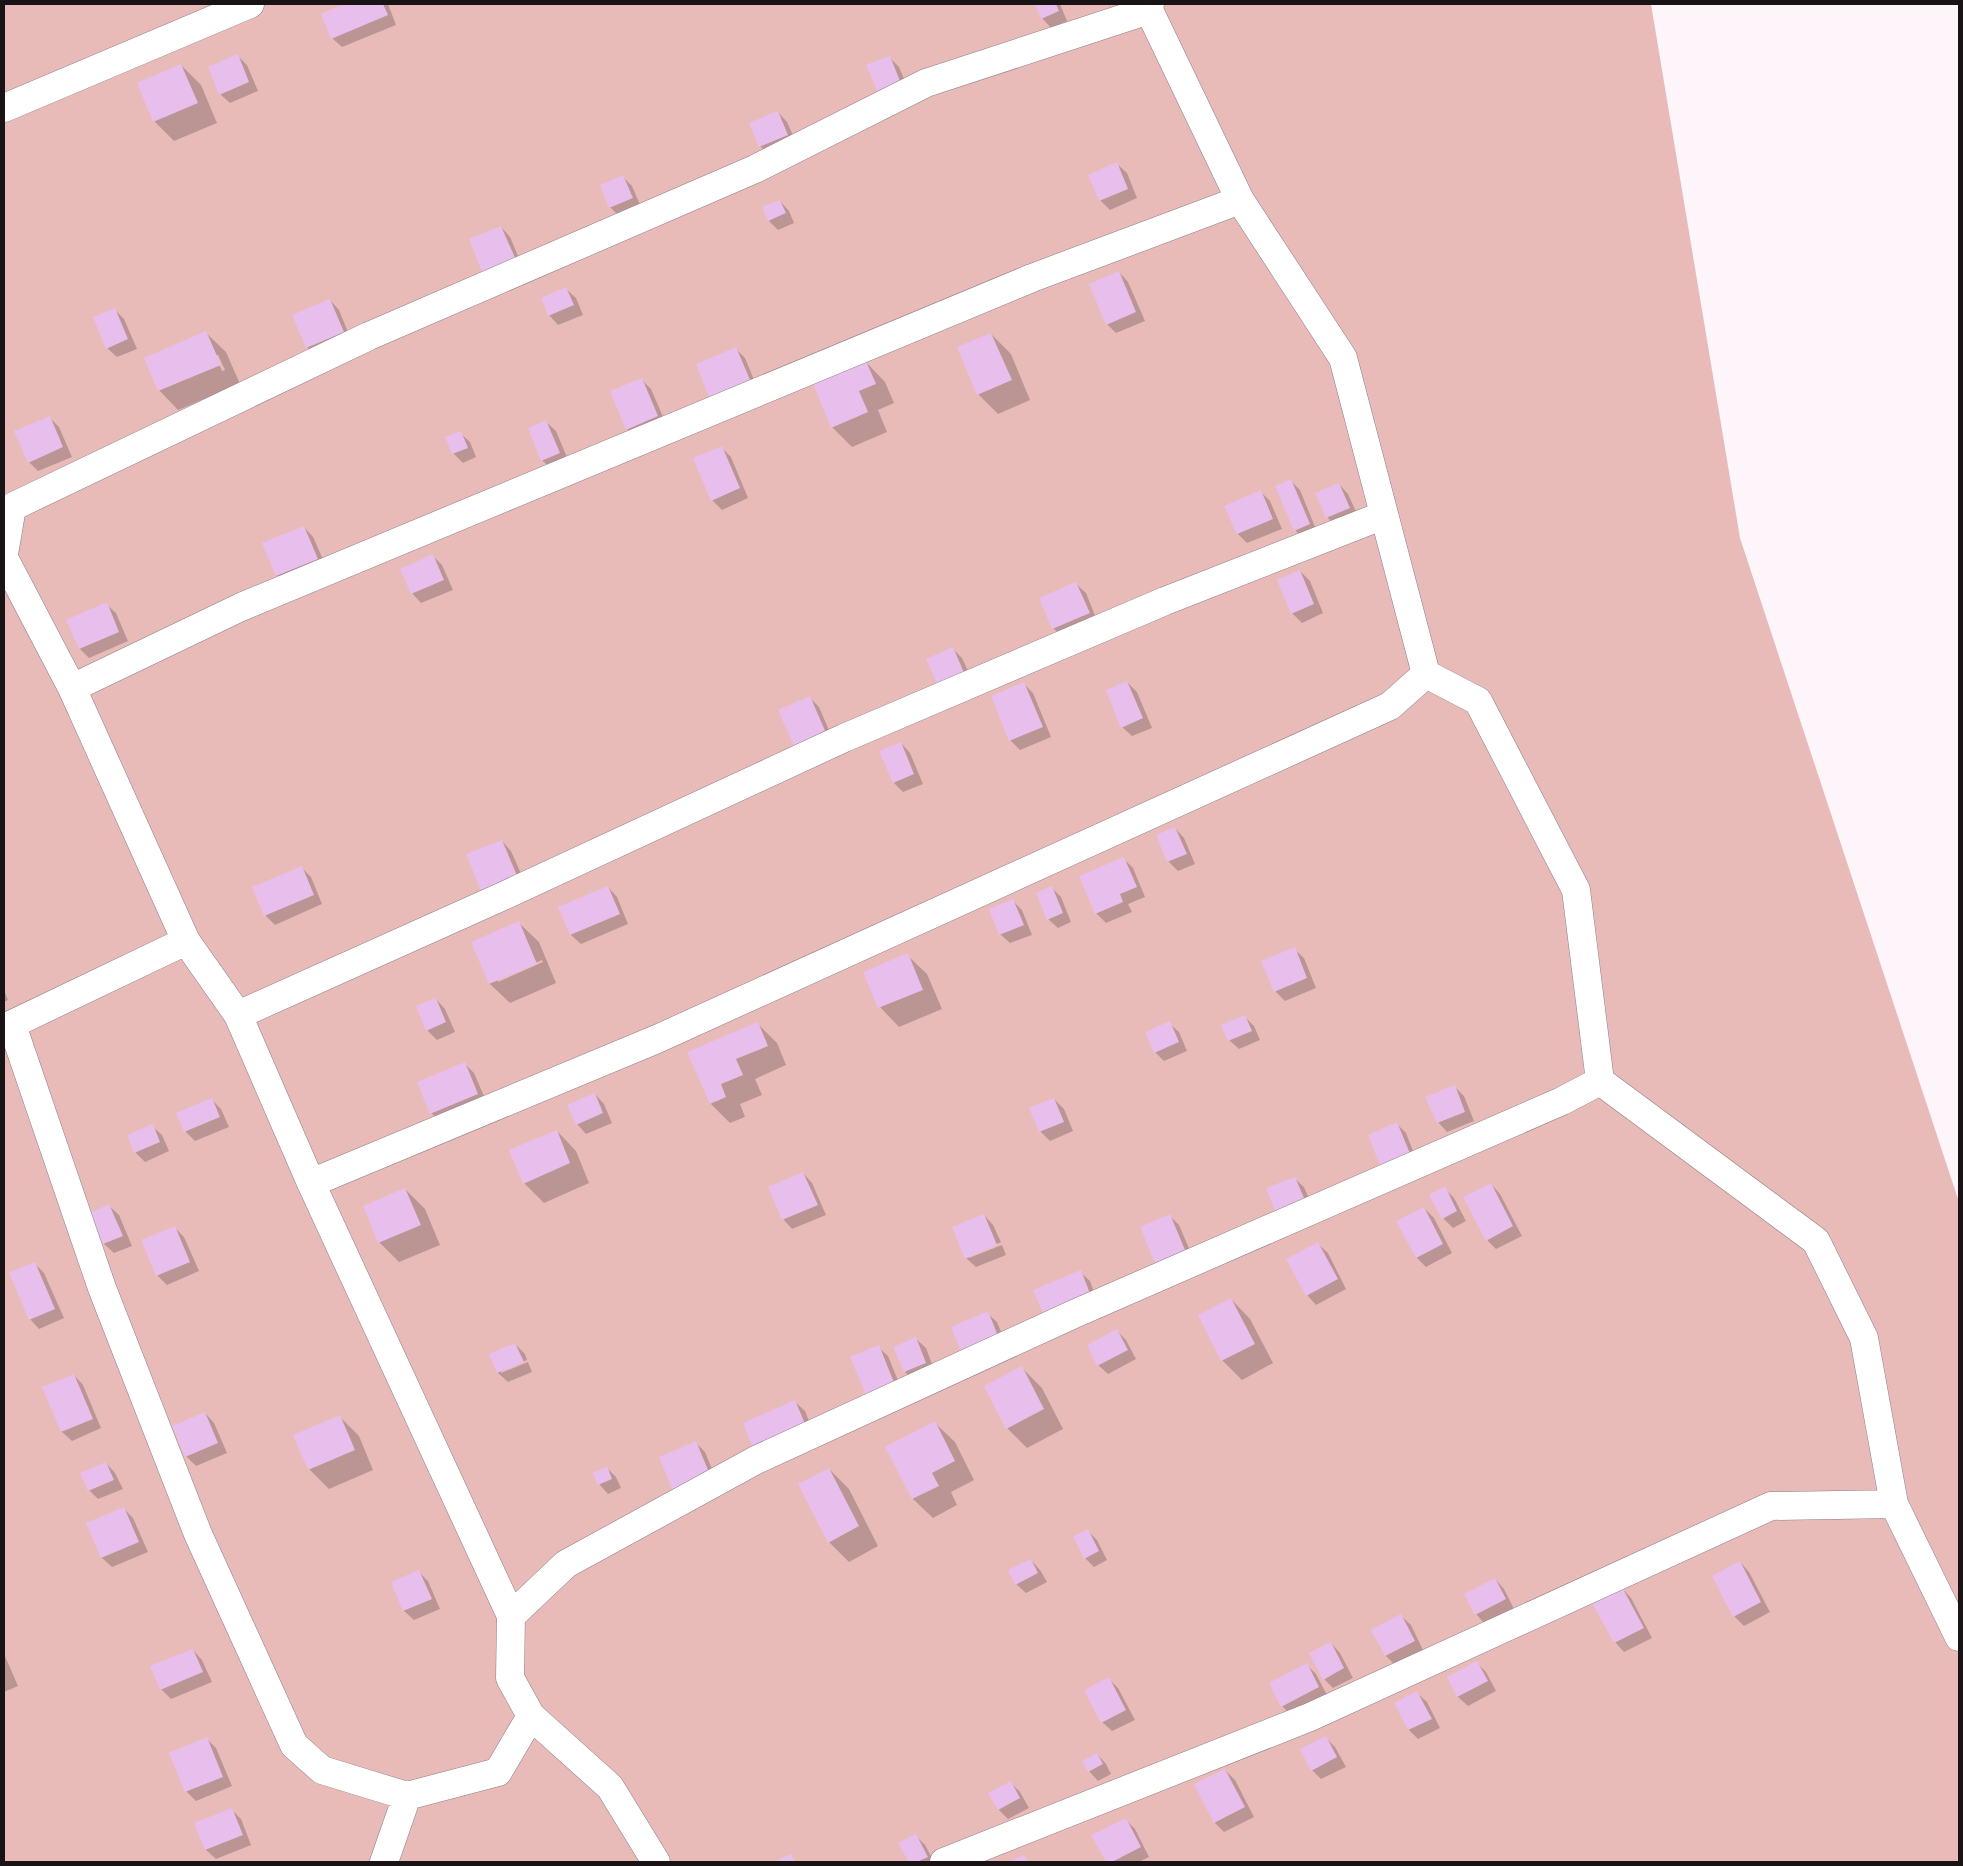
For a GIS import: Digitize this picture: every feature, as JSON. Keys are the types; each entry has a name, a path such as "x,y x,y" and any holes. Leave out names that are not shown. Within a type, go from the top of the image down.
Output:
{"lane":[{"path":"4,108 250,4"},
{"path":"656,1862 610,1787 531,1716 510,1678 511,1616 311,1183 238,1015 186,941 72,688 4,556 12,507 369,336 755,169 926,83 1150,7 1240,200 1343,358 1426,674 1478,701 1576,890 1600,1081 1816,1241 1864,1338 1894,1504 1959,1637"},
{"path":"72,688 250,603 1014,286 1240,200"},
{"path":"238,1015 501,897 844,738 1165,601 1384,514"},
{"path":"311,1183 656,1039 1390,706 1426,674"},
{"path":"186,941 8,1027 102,1288 198,1534 294,1745 322,1770 407,1796 498,1772 531,1716"},
{"path":"511,1616 566,1564 756,1460 1074,1314 1562,1101 1600,1081"},
{"path":"944,1862 1310,1717 1771,1506 1894,1504"},
{"path":"384,1862 407,1796"}],"shaded area":[{"path":"4,4 1651,4 1740,538 1959,1202 1959,1862 4,1862"}],"building":[{"path":"345,4 383,4 388,15 331,39 321,14"},
{"path":"1035,4 1056,4 1059,11 1041,19"},
{"path":"238,54 249,82 219,95 208,67"},
{"path":"890,56 902,86 879,95 866,65"},
{"path":"181,64 198,103 153,122 137,83"},
{"path":"778,111 788,135 759,147 749,123"},
{"path":"1117,162 1128,189 1099,201 1088,175"},
{"path":"623,175 633,198 609,208 600,185"},
{"path":"780,200 786,213 768,221 762,207"},
{"path":"501,226 516,260 483,274 469,239"},
{"path":"1119,271 1136,312 1106,325 1089,284"},
{"path":"566,287 574,305 548,316 541,298"},
{"path":"330,299 344,332 306,348 292,315"},
{"path":"115,308 128,339 106,349 93,317"},
{"path":"206,331 221,365 158,391 144,358"},
{"path":"991,333 1012,380 977,395 957,347"},
{"path":"736,347 751,382 710,399 696,364"},
{"path":"866,361 876,384 859,391 868,412 831,428 813,383"},
{"path":"642,378 658,416 626,430 610,391"},
{"path":"50,416 63,447 28,463 14,431"},
{"path":"546,420 560,453 541,461 528,428"},
{"path":"461,431 468,448 452,454 445,437"},
{"path":"722,446 740,488 711,501 693,458"},
{"path":"1291,479 1310,524 1294,531 1275,486"},
{"path":"1339,483 1350,508 1326,518 1315,493"},
{"path":"1261,490 1273,519 1237,534 1224,506"},
{"path":"304,526 318,559 276,576 262,543"},
{"path":"433,554 444,580 411,594 400,569"},
{"path":"1300,570 1314,604 1291,614 1277,580"},
{"path":"1076,582 1090,613 1052,629 1039,598"},
{"path":"107,602 119,632 79,649 66,620"},
{"path":"953,647 965,675 938,686 926,659"},
{"path":"1127,681 1143,718 1121,728 1106,690"},
{"path":"1024,682 1043,727 1009,741 991,696"},
{"path":"810,696 826,733 794,746 778,710"},
{"path":"901,742 914,774 893,783 879,751"},
{"path":"1175,827 1187,854 1167,862 1156,835"},
{"path":"502,840 518,878 482,893 466,854"},
{"path":"1124,857 1137,887 1120,894 1123,902 1095,914 1079,876"},
{"path":"302,866 314,895 264,916 252,887"},
{"path":"608,886 620,914 570,935 558,907"},
{"path":"1052,886 1063,913 1047,920 1036,893"},
{"path":"1013,899 1024,925 999,935 989,909"},
{"path":"519,921 537,964 489,984 471,942"},
{"path":"1295,947 1307,978 1274,992 1261,961"},
{"path":"908,953 923,990 878,1008 863,972"},
{"path":"436,998 446,1022 426,1031 416,1006"},
{"path":"1245,1015 1252,1031 1228,1041 1221,1025"},
{"path":"1170,1021 1179,1042 1154,1053 1145,1032"},
{"path":"758,1022 768,1046 736,1059 743,1075 721,1084 726,1097 710,1104 687,1052"},
{"path":"465,1062 478,1094 430,1114 417,1082"},
{"path":"1455,1085 1465,1112 1437,1123 1425,1097"},
{"path":"595,1093 603,1113 576,1125 567,1105"},
{"path":"212,1098 220,1117 184,1132 176,1113"},
{"path":"1054,1098 1064,1122 1039,1132 1029,1108"},
{"path":"1397,1122 1411,1156 1381,1168 1368,1135"},
{"path":"153,1124 160,1142 134,1153 127,1135"},
{"path":"557,1130 570,1163 523,1184 509,1150"},
{"path":"803,1172 818,1205 782,1220 768,1187"},
{"path":"1295,1177 1307,1205 1278,1218 1266,1188"},
{"path":"1491,1183 1513,1226 1486,1241 1463,1197"},
{"path":"1445,1186 1457,1211 1442,1219 1429,1195"},
{"path":"405,1188 421,1225 378,1243 363,1206"},
{"path":"109,1204 123,1236 103,1244 90,1213"},
{"path":"1424,1207 1443,1244 1416,1258 1396,1221"},
{"path":"984,1214 997,1245 965,1259 952,1227"},
{"path":"1170,1214 1185,1250 1155,1263 1140,1227"},
{"path":"175,1226 190,1262 156,1276 141,1240"},
{"path":"1318,1242 1338,1279 1306,1296 1286,1259"},
{"path":"35,1262 55,1309 29,1320 9,1273"},
{"path":"1081,1270 1091,1296 1044,1315 1033,1290"},
{"path":"1231,1298 1255,1344 1221,1361 1198,1315"},
{"path":"988,1311 998,1336 961,1351 951,1327"},
{"path":"1117,1329 1128,1350 1097,1366 1087,1345"},
{"path":"916,1337 926,1363 904,1372 893,1347"},
{"path":"515,1343 524,1362 497,1373 489,1354"},
{"path":"879,1345 895,1385 867,1397 850,1357"},
{"path":"1022,1366 1044,1409 1006,1429 984,1386"},
{"path":"74,1374 93,1419 61,1432 42,1387"},
{"path":"795,1400 806,1426 753,1448 743,1423"},
{"path":"205,1412 218,1443 185,1457 172,1426"},
{"path":"340,1415 355,1450 308,1470 293,1435"},
{"path":"935,1421 955,1461 932,1473 939,1486 912,1499 885,1447"},
{"path":"696,1441 711,1477 674,1493 659,1457"},
{"path":"106,1462 114,1480 88,1491 80,1473"},
{"path":"607,1466 612,1479 598,1485 593,1473"},
{"path":"829,1468 859,1526 828,1543 798,1484"},
{"path":"124,1507 139,1542 101,1558 86,1523"},
{"path":"1088,1529 1099,1551 1084,1559 1073,1536"},
{"path":"1031,1559 1038,1573 1015,1585 1008,1570"},
{"path":"1740,1561 1761,1602 1733,1617 1712,1576"},
{"path":"419,1570 432,1599 403,1611 391,1582"},
{"path":"1495,1578 1506,1599 1475,1615 1464,1594"},
{"path":"1622,1587 1644,1628 1614,1643 1592,1603"},
{"path":"1401,1614 1415,1641 1385,1656 1371,1630"},
{"path":"1331,1642 1344,1668 1323,1680 1309,1653"},
{"path":"193,1649 203,1672 160,1690 150,1666"},
{"path":"1477,1661 1488,1681 1457,1697 1447,1677"},
{"path":"1307,1663 1319,1687 1281,1707 1269,1683"},
{"path":"1109,1677 1126,1710 1101,1723 1084,1690"},
{"path":"1417,1691 1432,1719 1408,1730 1394,1703"},
{"path":"1326,1736 1337,1757 1311,1771 1300,1749"},
{"path":"207,1737 223,1777 185,1792 169,1753"},
{"path":"1097,1753 1103,1764 1088,1772 1082,1761"},
{"path":"1225,1769 1245,1807 1214,1823 1194,1784"},
{"path":"1011,1781 1020,1798 998,1810 988,1793"},
{"path":"232,1808 243,1835 205,1850 194,1823"},
{"path":"1126,1818 1141,1847 1112,1862 1106,1862 1091,1835"},
{"path":"916,1834 928,1857 917,1862 909,1862 898,1843"},
{"path":"791,1854 795,1862 774,1862"},
{"path":"1024,1855 1028,1862 1009,1862"}]}
